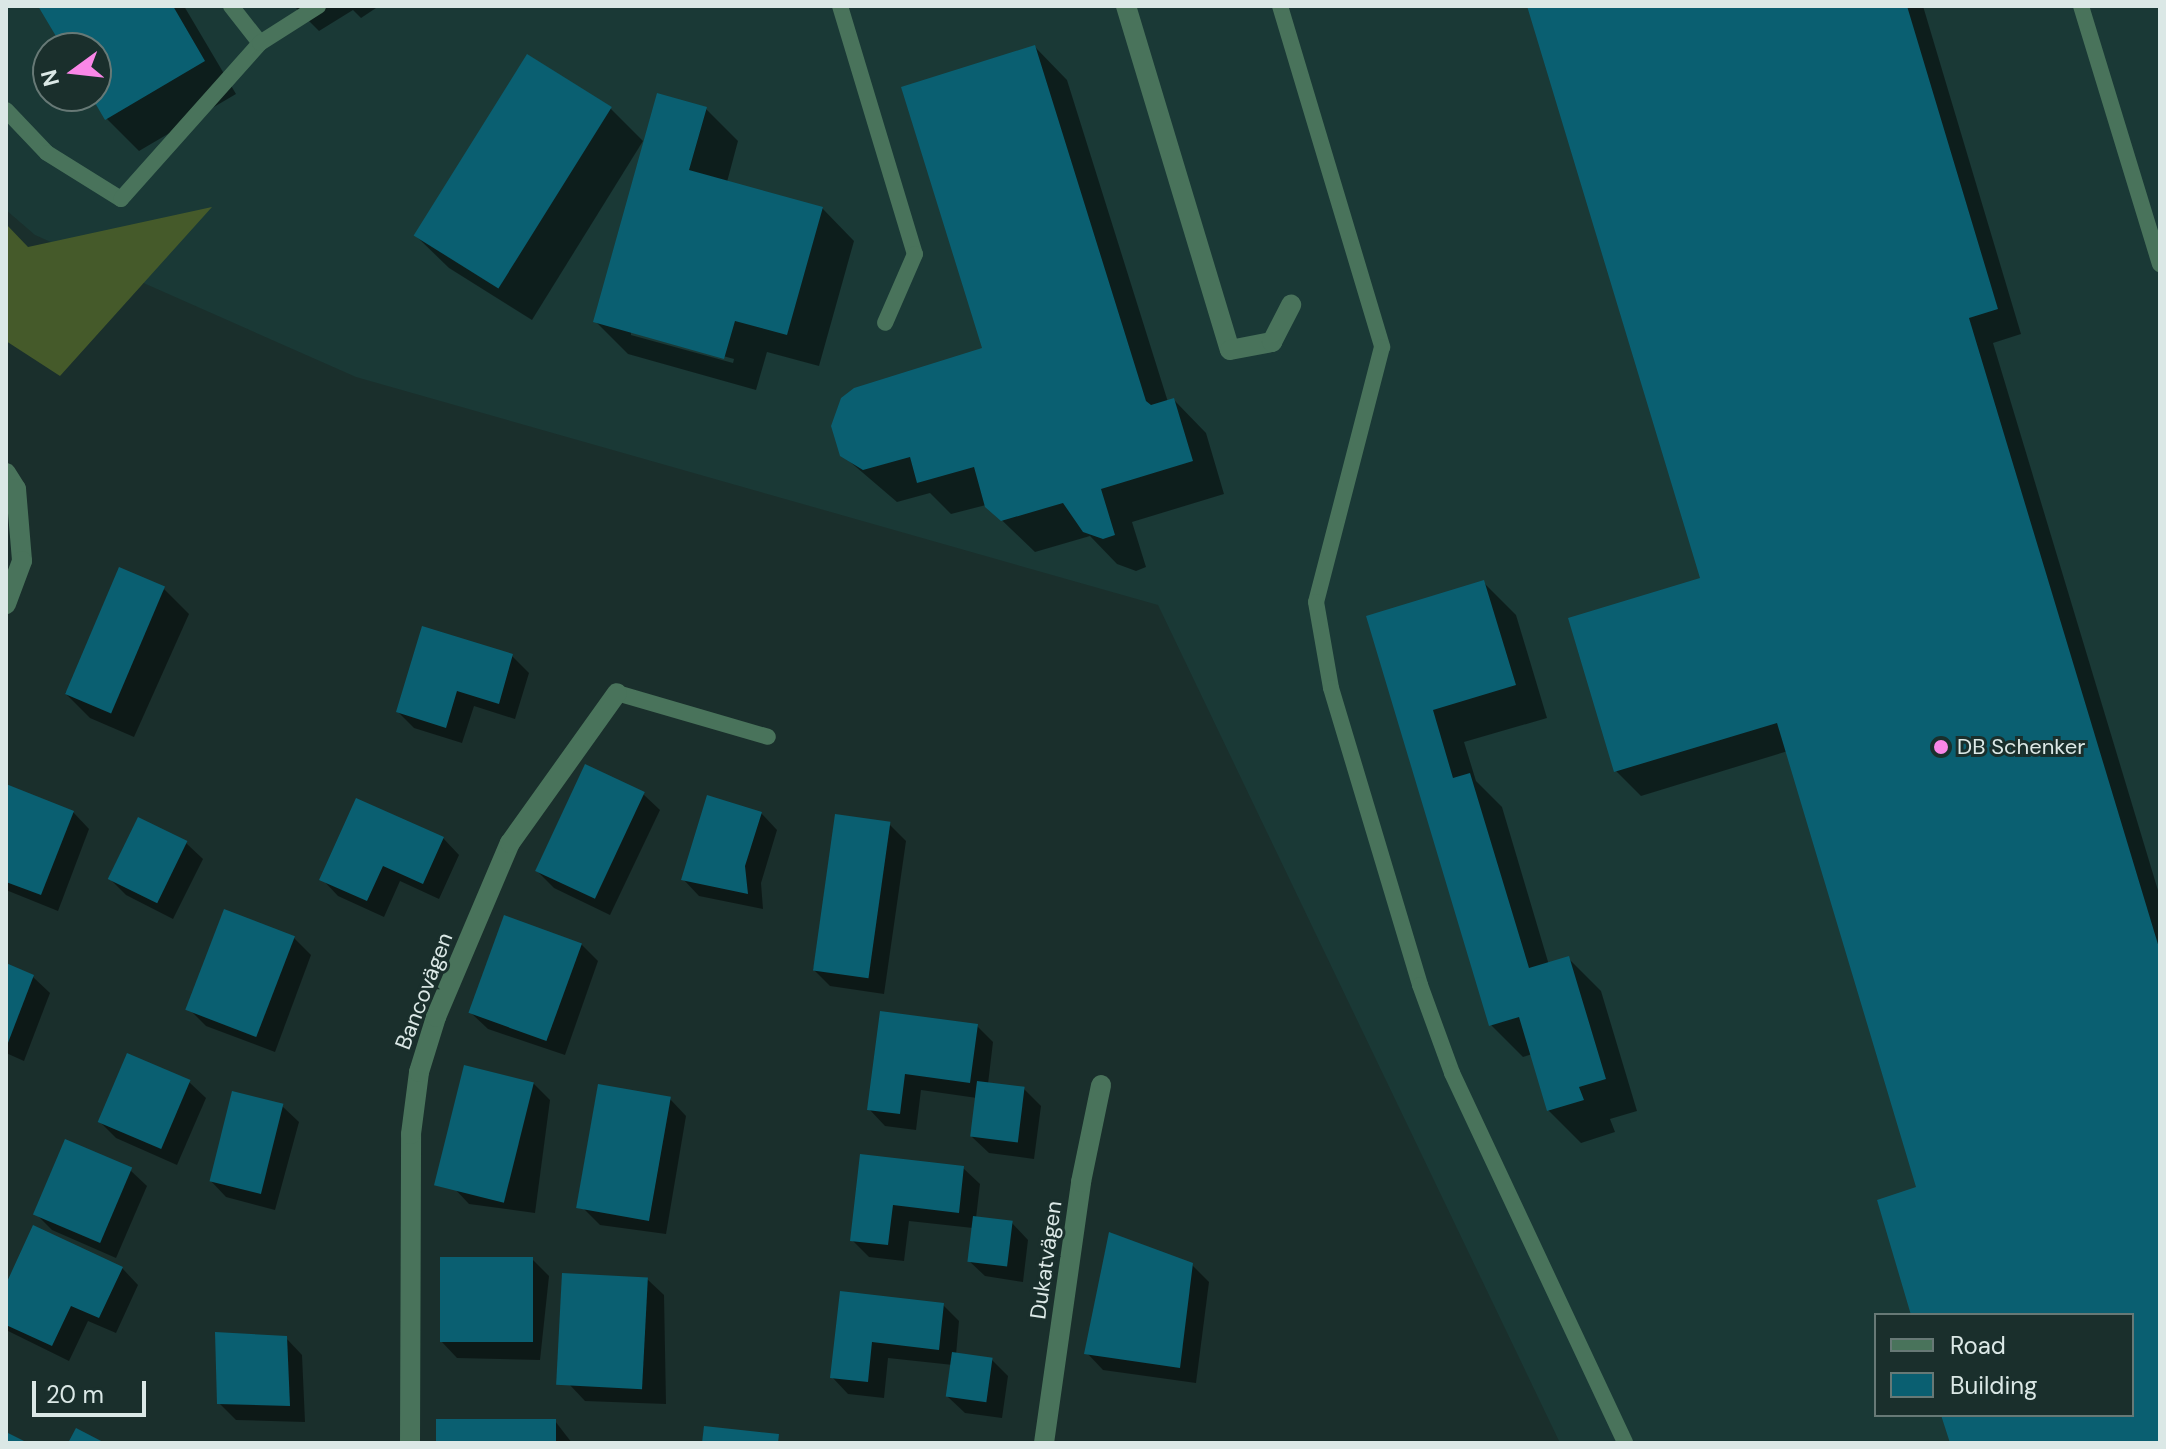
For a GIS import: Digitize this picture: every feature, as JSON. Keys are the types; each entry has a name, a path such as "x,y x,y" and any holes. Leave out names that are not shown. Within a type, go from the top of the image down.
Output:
{"street":[{"path":"1126,6 1230,350 1272,342 1291,305"},
{"path":"6,604 22,561 11,481"},
{"name":"Bancovägen","path":"410,1443 411,1134 419,1072 436,1017 510,843 617,693"},
{"name":"Dukatvägen","path":"1044,1443 1081,1182 1101,1085"}],"lane":[{"path":"231,6 260,43"},
{"path":"6,110 47,153 121,199 260,43 318,6"},
{"path":"840,6 915,254 885,323"},
{"path":"1280,6 1382,347 1316,602 1331,688 1420,985 1452,1073 1625,1443"},
{"path":"2081,6 2160,264"},
{"path":"617,693 768,737"}],"shaded area":[{"path":"6,6 2160,6 2160,1443 1560,1443 1158,605 356,377 35,235 6,210"}],"green space":[{"path":"212,207 60,376 6,341 6,224 28,247"}],"building":[{"path":"38,6 173,6 205,61 105,120 100,112 112,112 112,32 53,32"},
{"name":"DB Schenker","path":"1527,6 1907,6 1998,309 1969,318 2160,951 2160,1443 1950,1443 1942,1417 2134,1417 2134,1313 1910,1313 1877,1200 1916,1187 1777,723 1614,772 1568,618 1700,578"},
{"path":"1035,45 1146,401 1151,405 1174,398 1193,461 1101,489 1115,535 1103,539 1083,532 1063,503 1001,521 985,507 974,467 917,483 910,457 863,470 840,456 831,426 841,398 854,388 982,348 901,87"},
{"path":"527,54 612,107 498,288 414,235"},
{"path":"657,93 707,107 689,170 823,207 787,335 735,321 724,359 593,322"},
{"path":"119,567 165,587 111,714 65,694"},
{"path":"1484,580 1516,685 1433,710 1453,778 1470,773 1529,968 1569,956 1606,1079 1579,1087 1584,1100 1547,1111 1519,1017 1489,1026 1366,616"},
{"path":"422,626 513,654 499,704 457,691 446,728 396,712"},
{"path":"585,764 645,792 595,899 535,871"},
{"path":"6,784 74,811 41,895 6,882"},
{"path":"707,795 762,812 745,866 748,894 681,880"},
{"path":"356,798 444,837 423,884 383,866 367,901 319,880"},
{"path":"835,814 890,822 868,978 813,970"},
{"path":"138,817 187,841 157,903 108,879"},
{"path":"224,909 295,936 256,1037 185,1010"},
{"path":"504,915 582,943 546,1041 468,1013"},
{"path":"6,963 34,975 6,1048"},
{"path":"880,1011 978,1024 970,1083 905,1074 900,1114 867,1110"},
{"path":"127,1053 191,1080 161,1149 98,1122"},
{"path":"464,1065 534,1082 504,1203 434,1185"},
{"path":"977,1081 1025,1087 1018,1142 970,1137"},
{"path":"598,1084 671,1097 649,1221 576,1208"},
{"path":"232,1091 283,1104 261,1194 210,1181"},
{"path":"65,1139 132,1168 100,1243 33,1214"},
{"path":"860,1154 964,1166 959,1213 893,1205 888,1245 850,1241"},
{"path":"973,1216 1013,1221 1007,1267 967,1262"},
{"path":"33,1225 123,1267 99,1318 71,1306 52,1346 6,1325 6,1284"},
{"path":"1109,1232 1193,1263 1180,1368 1084,1354"},
{"path":"440,1257 533,1257 533,1342 440,1342"},
{"path":"562,1273 648,1278 642,1389 556,1385"},
{"path":"840,1291 944,1303 939,1350 872,1342 868,1382 830,1378"},
{"path":"215,1332 287,1336 290,1406 217,1404"},
{"path":"952,1352 993,1358 986,1402 946,1397"},
{"path":"436,1419 556,1419 556,1443 436,1443"},
{"path":"704,1426 779,1434 778,1443 702,1443"},
{"path":"76,1428 105,1443 68,1443"},
{"path":"6,1432 28,1443 6,1443"}],"place":[{"name":"DB Schenker","path":"1941,747"}]}
